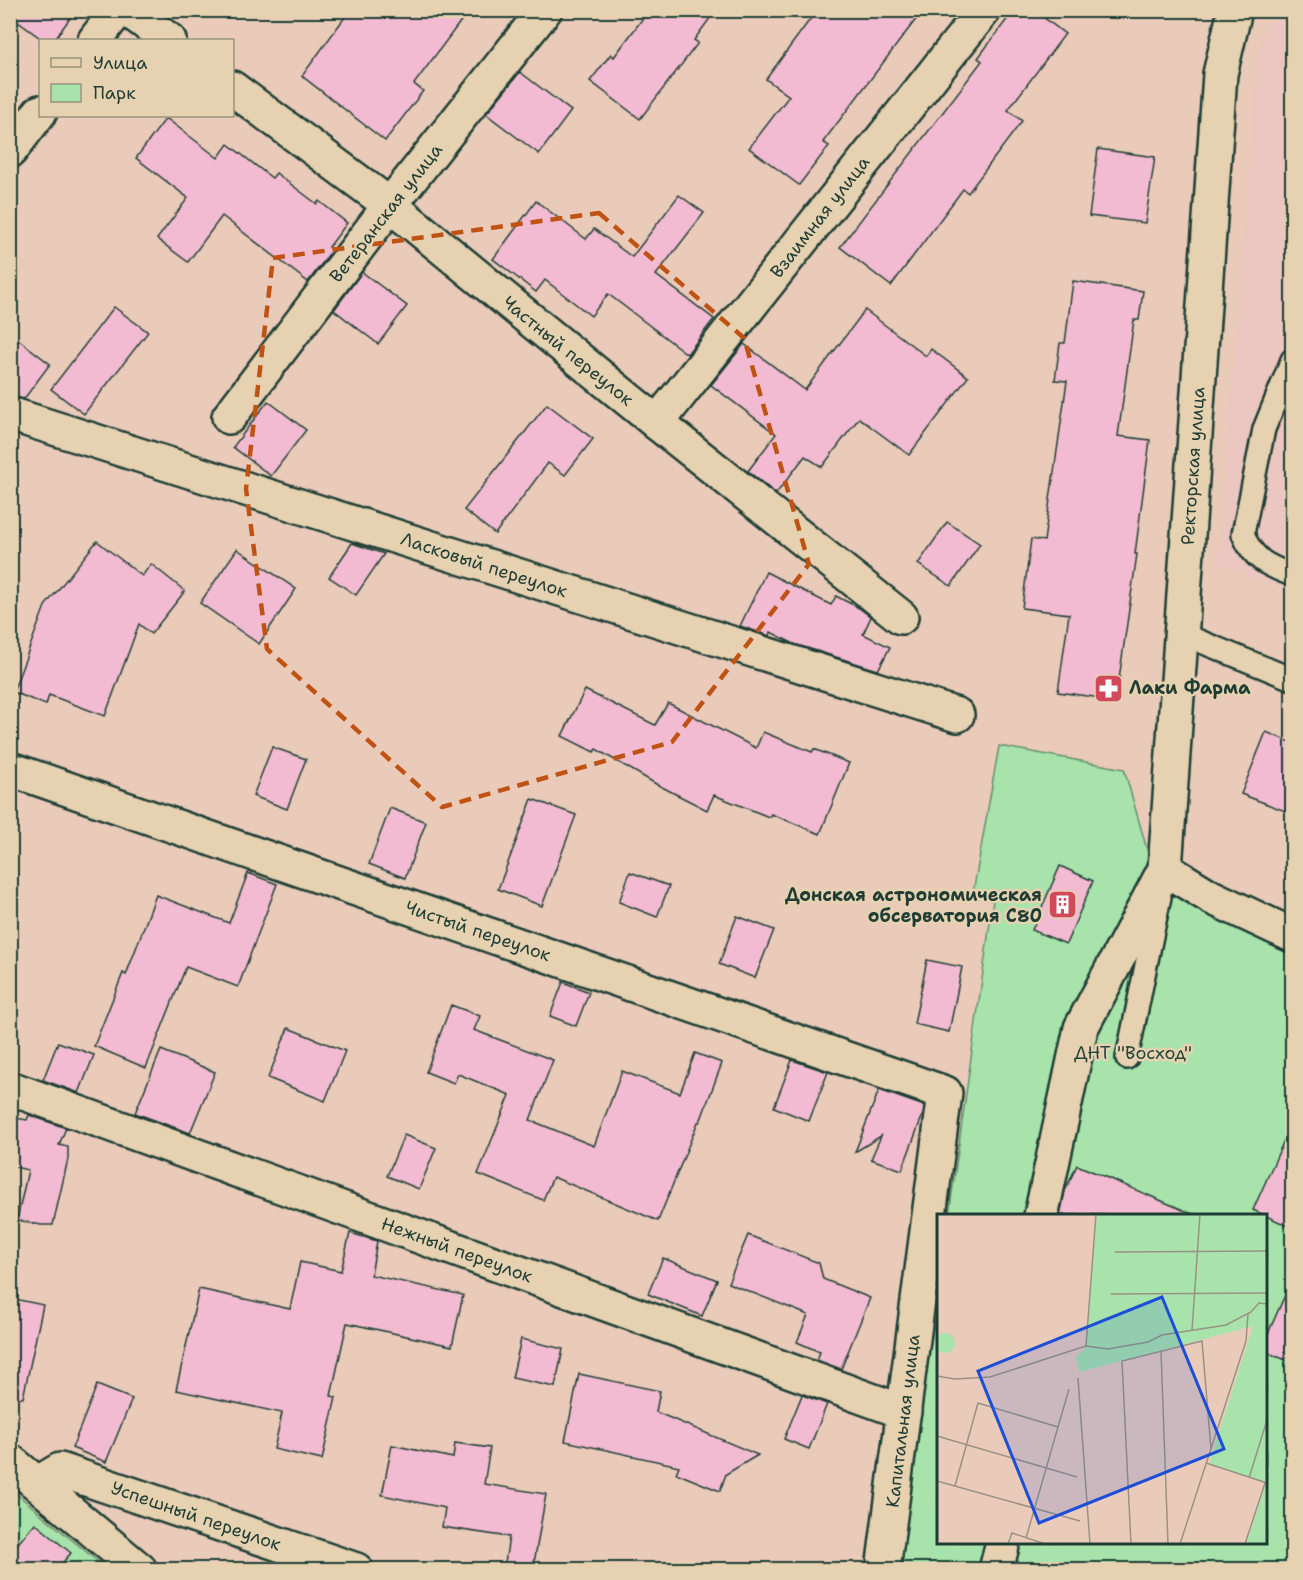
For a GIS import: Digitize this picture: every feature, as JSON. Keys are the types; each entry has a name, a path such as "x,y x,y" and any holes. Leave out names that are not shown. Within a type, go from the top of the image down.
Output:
{"street":[{"path":"96,39 118,10"},
{"path":"128,10 168,39"},
{"name":"Ветеранская улица","path":"229,417 390,205 546,10"},
{"name":"Взаимная улица","path":"657,423 984,10"},
{"name":"Ректорская улица","path":"1166,869 1220,74 1236,10"},
{"name":"Частный переулок","path":"234,89 390,205 657,423 901,617"},
{"path":"10,151 39,113"},
{"name":"Ласковый переулок","path":"10,414 957,715"},
{"name":"Чистый переулок","path":"10,769 945,1093"},
{"path":"1041,1214 1081,1028 1166,869 1211,897 1293,935"},
{"name":"Нежный переулок","path":"10,1088 904,1412"},
{"name":"Капитальная улица","path":"883,1569 945,1093"},
{"path":"10,1461 140,1569"},
{"name":"Успешный переулок","path":"38,1484 60,1470 356,1569"},
{"path":"996,1569 1002,1544"}],"lane":[{"path":"1293,360 1264,429 1243,534 1248,548 1256,556 1269,566 1293,575"},
{"path":"1182,634 1293,679"},
{"path":"1127,1058 1166,869"}],"highlighted area":[{"path":"599,213 744,338 809,564 672,742 442,807 267,649 246,489 273,258"}],"shaded area":[{"path":"1273,11 1292,11 1292,593 1218,563 1259,50"}],"green space":[{"name":"ДНТ \"Восход\"","path":"999,746 1124,769 1150,860 1292,944 1292,1569 899,1570 937,1299 937,1544 1267,1544 1267,1214 949,1214 993,901 973,893"},
{"path":"11,1489 107,1569 11,1569"}],"building":[{"path":"10,10 76,10 55,39 42,39 10,16"},
{"path":"350,10 469,10 414,84 423,91 385,141 302,76"},
{"path":"649,10 716,10 694,40 698,43 640,119 590,81 611,54 614,57"},
{"path":"817,10 923,10 823,142 829,146 799,185 749,148 789,96 766,79"},
{"path":"1014,10 1034,10 1065,34 1008,110 1022,121 968,193 963,189 891,286 840,247 982,61 978,58"},
{"path":"520,72 571,111 539,154 486,114"},
{"path":"166,118 218,158 228,144 272,178 276,173 317,204 319,201 347,223 329,247 332,250 308,282 222,216 188,262 157,239 188,198 136,158"},
{"path":"1098,149 1155,157 1145,223 1089,216"},
{"path":"679,195 704,213 656,275 714,319 687,354 608,294 591,316 545,280 536,292 493,259 536,201 586,239 594,229 632,257"},
{"path":"362,272 407,306 378,344 334,310"},
{"path":"1073,281 1143,291 1139,320 1134,320 1118,436 1150,440 1135,554 1137,554 1116,700 1058,692 1069,614 1022,608 1031,539 1044,541 1067,381 1055,380 1060,343 1065,343"},
{"path":"114,307 148,332 84,414 51,389"},
{"path":"865,310 926,356 931,349 968,377 909,455 859,418 822,467 805,456 776,494 748,471 776,434 711,385 744,344 805,390"},
{"path":"10,333 50,364 24,399 10,396"},
{"path":"268,401 306,430 271,476 233,447"},
{"path":"547,404 593,439 565,475 548,463 495,534 464,510"},
{"path":"947,522 980,544 951,586 918,564"},
{"path":"97,541 142,576 151,564 185,591 151,634 139,624 105,716 49,695 46,705 13,692 45,606"},
{"path":"352,543 384,554 356,595 329,577"},
{"path":"237,549 296,589 259,644 200,603"},
{"path":"766,572 831,605 836,596 871,617 863,634 890,647 878,670 794,644 771,632 770,636 740,626"},
{"path":"585,690 655,725 668,703 756,748 763,732 812,752 814,749 849,763 820,834 771,814 769,817 714,795 707,810 596,749 594,752 562,736"},
{"path":"1266,732 1293,743 1293,814 1241,794"},
{"path":"272,747 306,759 287,809 253,796"},
{"path":"532,799 576,815 542,906 498,889"},
{"path":"390,808 426,822 405,878 369,864"},
{"name":"Донская астрономическая обсерватория C80","path":"1060,866 1093,881 1066,944 1032,930"},
{"path":"630,872 669,886 657,917 619,902"},
{"path":"248,873 277,884 238,987 186,967 146,1068 94,1046 123,973 126,975 156,895 229,923"},
{"path":"737,916 774,930 755,978 719,964"},
{"path":"927,960 962,967 949,1032 914,1024"},
{"path":"563,982 589,992 576,1026 550,1016"},
{"path":"451,1005 480,1016 474,1030 553,1060 530,1120 594,1146 622,1071 680,1093 695,1053 722,1063 658,1221 553,1177 543,1200 478,1174 510,1095 458,1074 454,1083 426,1072"},
{"path":"288,1028 345,1051 325,1101 268,1078"},
{"path":"58,1042 94,1055 79,1093 43,1080"},
{"path":"161,1050 215,1072 190,1133 135,1113"},
{"path":"792,1060 828,1072 809,1121 774,1107"},
{"path":"879,1090 924,1106 902,1170 871,1159 881,1136 855,1152"},
{"path":"29,1115 66,1128 59,1145 68,1147 68,1159 53,1225 17,1220 28,1170 10,1166 10,1117 27,1120"},
{"path":"1293,1120 1293,1228 1267,1216 1267,1214 1253,1210"},
{"path":"404,1135 436,1148 419,1189 387,1176"},
{"path":"1077,1165 1193,1214 1060,1214 1065,1191"},
{"path":"350,1233 377,1241 371,1275 463,1295 452,1346 347,1323 331,1396 336,1397 322,1460 274,1449 282,1413 176,1390 199,1289 290,1309 300,1262 341,1271"},
{"path":"748,1235 819,1263 823,1279 870,1298 841,1369 817,1360 820,1352 797,1342 808,1315 728,1283"},
{"path":"663,1258 717,1280 702,1316 648,1294"},
{"path":"1293,1277 1293,1363 1267,1352 1267,1336"},
{"path":"10,1298 43,1305 23,1398 10,1397"},
{"path":"521,1339 563,1349 555,1387 512,1378"},
{"path":"579,1374 660,1391 656,1412 758,1455 726,1474 720,1491 676,1473 679,1466 565,1441"},
{"path":"97,1385 132,1399 106,1462 72,1448"},
{"path":"802,1395 827,1404 809,1449 784,1439"},
{"path":"455,1443 490,1448 484,1484 546,1494 533,1569 504,1569 509,1537 442,1527 445,1508 382,1495 392,1445 453,1458"},
{"path":"35,1523 71,1553 57,1569 10,1569 10,1553"}],"place":[{"name":"Лаки Фарма","path":"1108,688"},
{"name":"Донская астрономическая обсерватория C80","path":"1063,905"}]}
